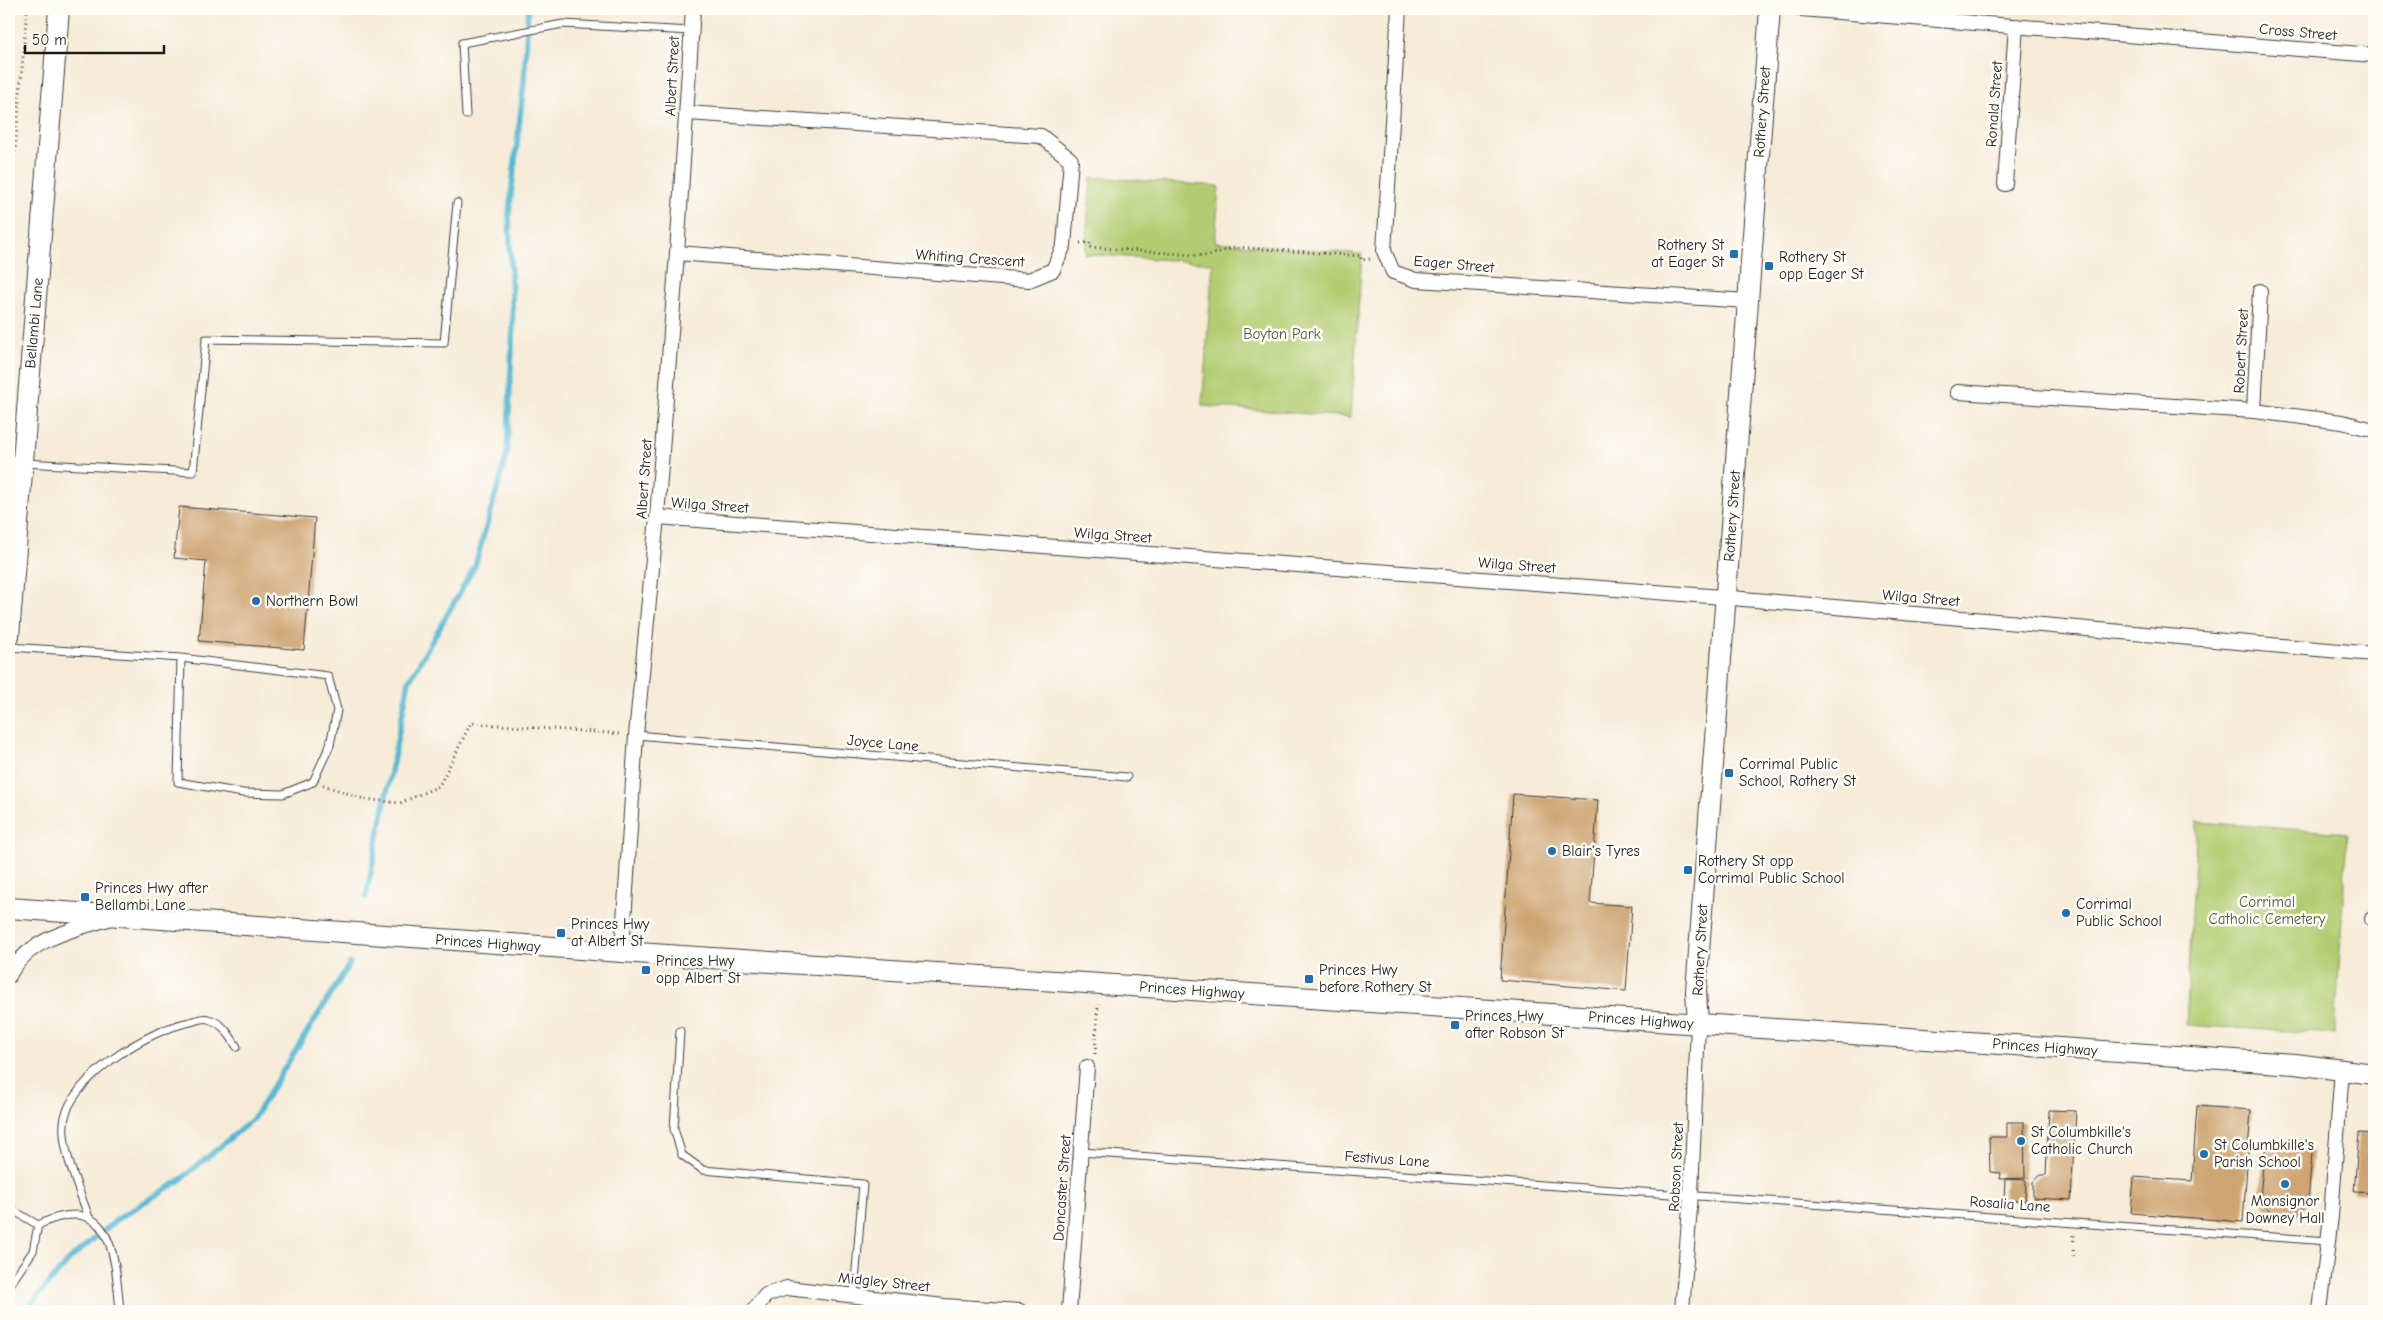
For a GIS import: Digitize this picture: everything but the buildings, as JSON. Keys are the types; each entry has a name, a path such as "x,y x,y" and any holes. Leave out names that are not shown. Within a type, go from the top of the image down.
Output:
{"main road":[{"name":"Bellambi Lane","path":"9,636 59,9"},
{"name":"Rothery Street","path":"1698,1024 1696,990 1770,9"},
{"name":"Princes Highway","path":"9,908 622,952 2342,1069 2374,1074"}],"street":[{"name":"Albert Street","path":"622,952 636,735 657,517 677,253 693,9"},
{"name":"Eager Street","path":"1399,9 1384,251 1393,272 1416,280 1748,301"},
{"name":"Cross Street","path":"1801,9 2374,55"},
{"name":"Ronald Street","path":"2005,184 2016,26"},
{"name":"Whiting Crescent","path":"677,253 1029,280 1053,270 1065,242 1071,160 1041,136 687,114"},
{"name":"Robert Street","path":"2260,291 2254,411 2342,422 2374,430"},
{"path":"1957,392 2254,411"},
{"name":"Wilga Street","path":"657,517 1727,597 2374,654"},
{"path":"9,976 19,961 44,941 64,932 118,916"},
{"name":"Robson Street","path":"1682,1311 1691,1194 1698,1024"},
{"name":"Doncaster Street","path":"1069,1311 1081,1152 1091,1065"},
{"path":"2320,1311 2328,1241 2342,1069"},
{"name":"Midgley Street","path":"753,1311 766,1296 777,1290 787,1288 944,1308 1020,1311"}],"lane":[{"path":"466,115 462,43 563,24 691,32"},
{"path":"23,463 193,472 206,338 444,343 457,203"},
{"path":"9,647 181,658 328,676 337,710 330,745 313,782 283,794 243,794 178,782 181,658"},
{"name":"Joyce Lane","path":"636,735 1128,777"},
{"path":"89,1218 66,1146 64,1122 70,1104 86,1083 133,1045 175,1025 207,1018 224,1027 237,1047"},
{"path":"680,1032 674,1129 682,1155 703,1170 864,1184 854,1296"},
{"name":"Festivus Lane","path":"1081,1152 1691,1194"},
{"name":"Rosalia Lane","path":"1691,1194 2328,1241"},
{"path":"9,1210 38,1225"},
{"path":"38,1225 57,1216 74,1214 100,1223 108,1238 120,1311"},
{"path":"9,1286 33,1250 38,1225"}],"path":[{"path":"9,222 27,9"},
{"path":"1065,242 1090,243 1089,247 1207,256 1235,248 1361,256 1361,260 1374,258"},
{"path":"313,782 364,799 400,803 439,786 471,723 636,735"},
{"path":"1091,1065 1098,1004"},
{"path":"2069,1230 2076,1236 2073,1256"}],"green space":[{"name":"Boyton Park","path":"1091,177 1219,186 1215,242 1362,254 1351,417 1202,406 1213,263 1085,254"},
{"name":"Corrimal Catholic Cemetery","path":"2197,822 2347,833 2335,1034 2186,1025"}],"waterway":[{"path":"366,897 409,681 475,566 507,454 513,326 509,214 524,82 528,9"},
{"path":"25,1311 69,1260 119,1218 179,1181 253,1119 350,963"}],"place":[{"name":"Rothery St at Eager St","path":"1734,254"},
{"name":"Rothery St opp Eager St","path":"1769,266"},
{"name":"Northern Bowl","path":"256,601"},
{"name":"Corrimal Public School, Rothery St","path":"1729,773"},
{"name":"Blair's Tyres","path":"1552,851"},
{"name":"Rothery St opp Corrimal Public School","path":"1688,870"},
{"name":"Princes Hwy after Bellambi Lane","path":"85,897"},
{"name":"Corrimal Public School","path":"2066,913"},
{"name":"Princes Hwy at Albert St","path":"561,933"},
{"name":"Princes Hwy opp Albert St","path":"646,970"},
{"name":"Princes Hwy before Rothery St","path":"1309,979"},
{"name":"Princes Hwy after Robson St","path":"1455,1025"},
{"name":"St Columbkille's Catholic Church","path":"2021,1141"},
{"name":"St Columbkille's Parish School","path":"2204,1154"},
{"name":"Monsignor Downey Hall","path":"2285,1184"}]}
